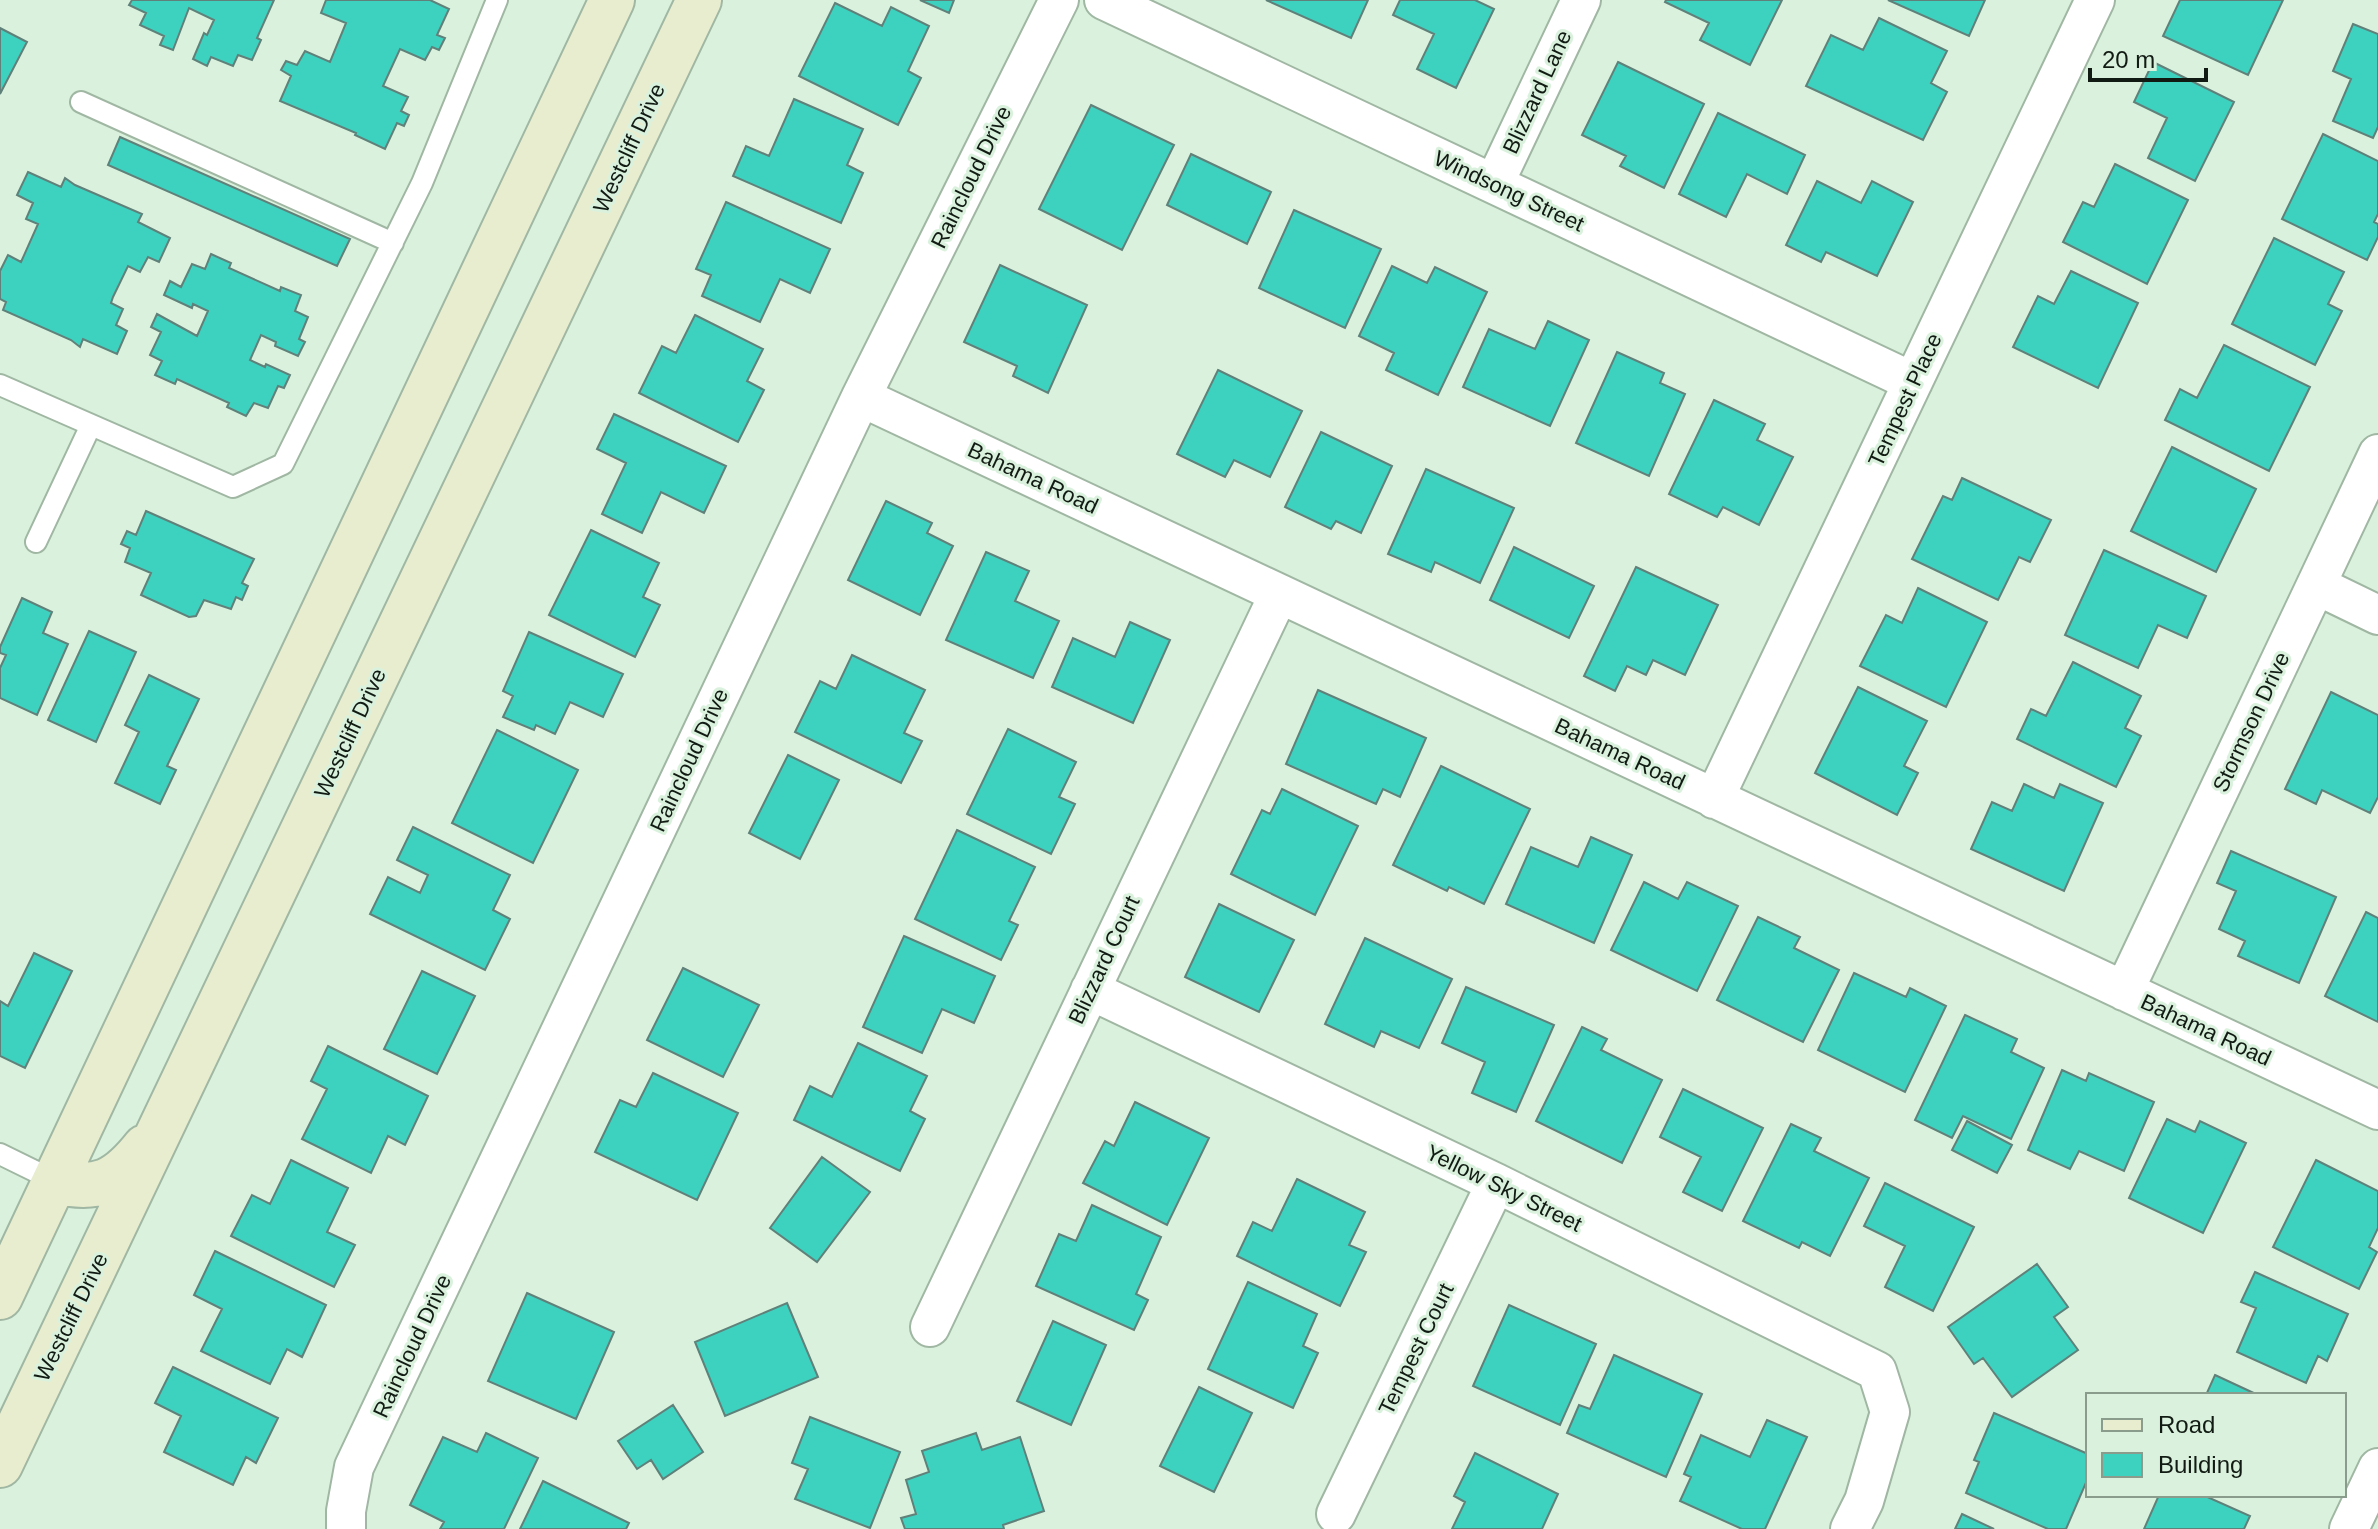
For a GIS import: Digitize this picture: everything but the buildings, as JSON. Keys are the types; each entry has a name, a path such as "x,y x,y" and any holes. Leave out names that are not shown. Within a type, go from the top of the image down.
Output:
{"main road":[{"path":"0,1297 612,0"},
{"name":"Westcliff Drive","path":"0,1465 699,0"},
{"path":"55,1181 92,1186 121,1173 169,1113"}],"street":[{"name":"Raincloud Drive","path":"346,1529 354,1467 861,397 1059,0"},
{"name":"Windsong Street","path":"1104,0 1913,382"},
{"name":"Blizzard Lane","path":"1494,184 1581,0"},
{"name":"Tempest Place","path":"1714,799 2095,0"},
{"name":"Bahama Road","path":"861,397 2378,1110"},
{"name":"Stormson Drive","path":"2124,991 2378,454"},
{"path":"2316,585 2378,615"},
{"name":"Blizzard Court","path":"930,1327 1279,594"},
{"name":"Yellow Sky Street","path":"1090,990 1496,1183 1877,1371 1890,1412 1864,1501 1850,1529"},
{"name":"Tempest Court","path":"1336,1514 1496,1183"},
{"path":"2349,1529 2378,1468"}],"lane":[{"path":"0,385 233,487 283,464 428,169 497,0"},
{"path":"81,102 393,243"},
{"path":"36,542 91,425"},
{"path":"0,1154 55,1181"}]}
